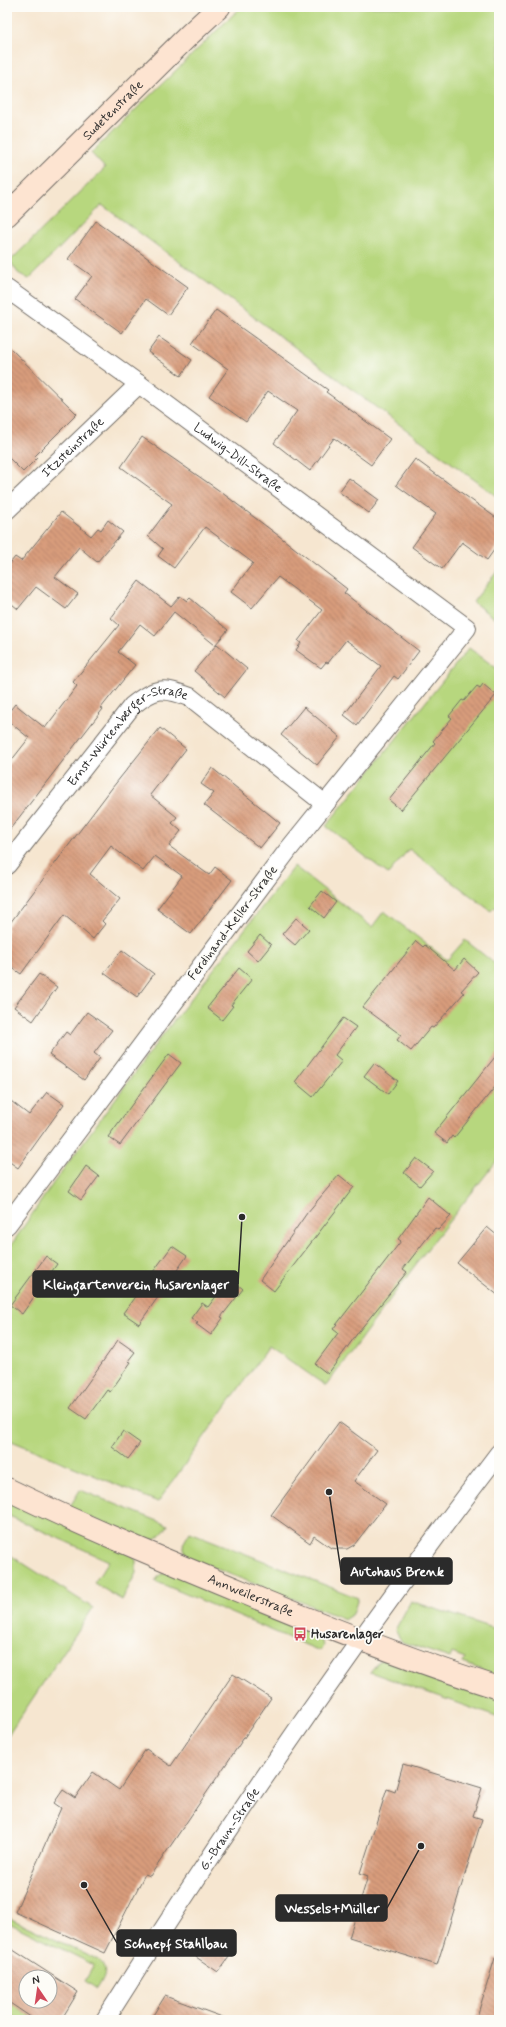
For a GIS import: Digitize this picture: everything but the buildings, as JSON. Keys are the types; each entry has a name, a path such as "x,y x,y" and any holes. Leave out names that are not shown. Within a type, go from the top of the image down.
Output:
{"street":[{"name":"Sudetenstraße","path":"7,215 189,35 220,7"},
{"name":"Ludwig-Dill-Straße","path":"7,289 139,384 467,628"},
{"name":"Itzsteinstraße","path":"7,510 139,384"},
{"name":"Ferdinand-Keller-Straße","path":"7,1224 283,856 467,628"},
{"name":"Ernst-Würtenberger-Straße","path":"7,865 132,706 143,697 155,691 171,690 190,697 325,804"},
{"name":"G.-Braun-Straße","path":"105,2020 178,1904 341,1665 493,1469 499,1453"},
{"name":"Annweilerstraße","path":"7,1489 159,1558 360,1641 499,1688"}],"green space":[{"path":"241,7 499,7 499,498 102,205 29,279 18,273 10,261 105,168 91,153"},
{"path":"499,569 499,622 473,602"},
{"path":"469,648 499,670 499,910 495,907 491,911 409,849 388,874 326,826"},
{"path":"294,866 372,927 384,911 447,960 465,940 499,967 499,1158 425,1252 326,1386 269,1346 158,1502 7,1439 7,1251 54,1182 158,1041"},
{"path":"80,1490 168,1525 159,1536 146,1542 69,1508"},
{"path":"7,1497 128,1551 136,1560 136,1573 122,1600 94,1583 109,1561 7,1515"},
{"path":"190,1532 358,1598 353,1614 345,1619 191,1559 186,1555 183,1544"},
{"path":"7,1553 93,1608 7,1737"},
{"path":"168,1573 178,1575 309,1629 321,1638 323,1646 320,1651 155,1581 161,1574"},
{"path":"411,1601 499,1630 499,1676 463,1663 465,1658 452,1653 450,1658 402,1642 395,1630"},
{"path":"389,1659 499,1696 499,1718 370,1672 379,1661"},
{"path":"7,1917 99,1960 105,1971 102,1981 97,1989 85,1981 94,1965 7,1922"},
{"path":"7,2001 35,2020 20,2020 7,2012"}],"place":[{"name":"Kleingartenverein Husarenlager","path":"242,1217"},
{"name":"Autohaus Brenk","path":"329,1492"},
{"name":"Husarenlager","path":"300,1634"},
{"name":"Wessels+Müller","path":"421,1846"},
{"name":"Schnepf Stahlbau","path":"84,1885"}]}
